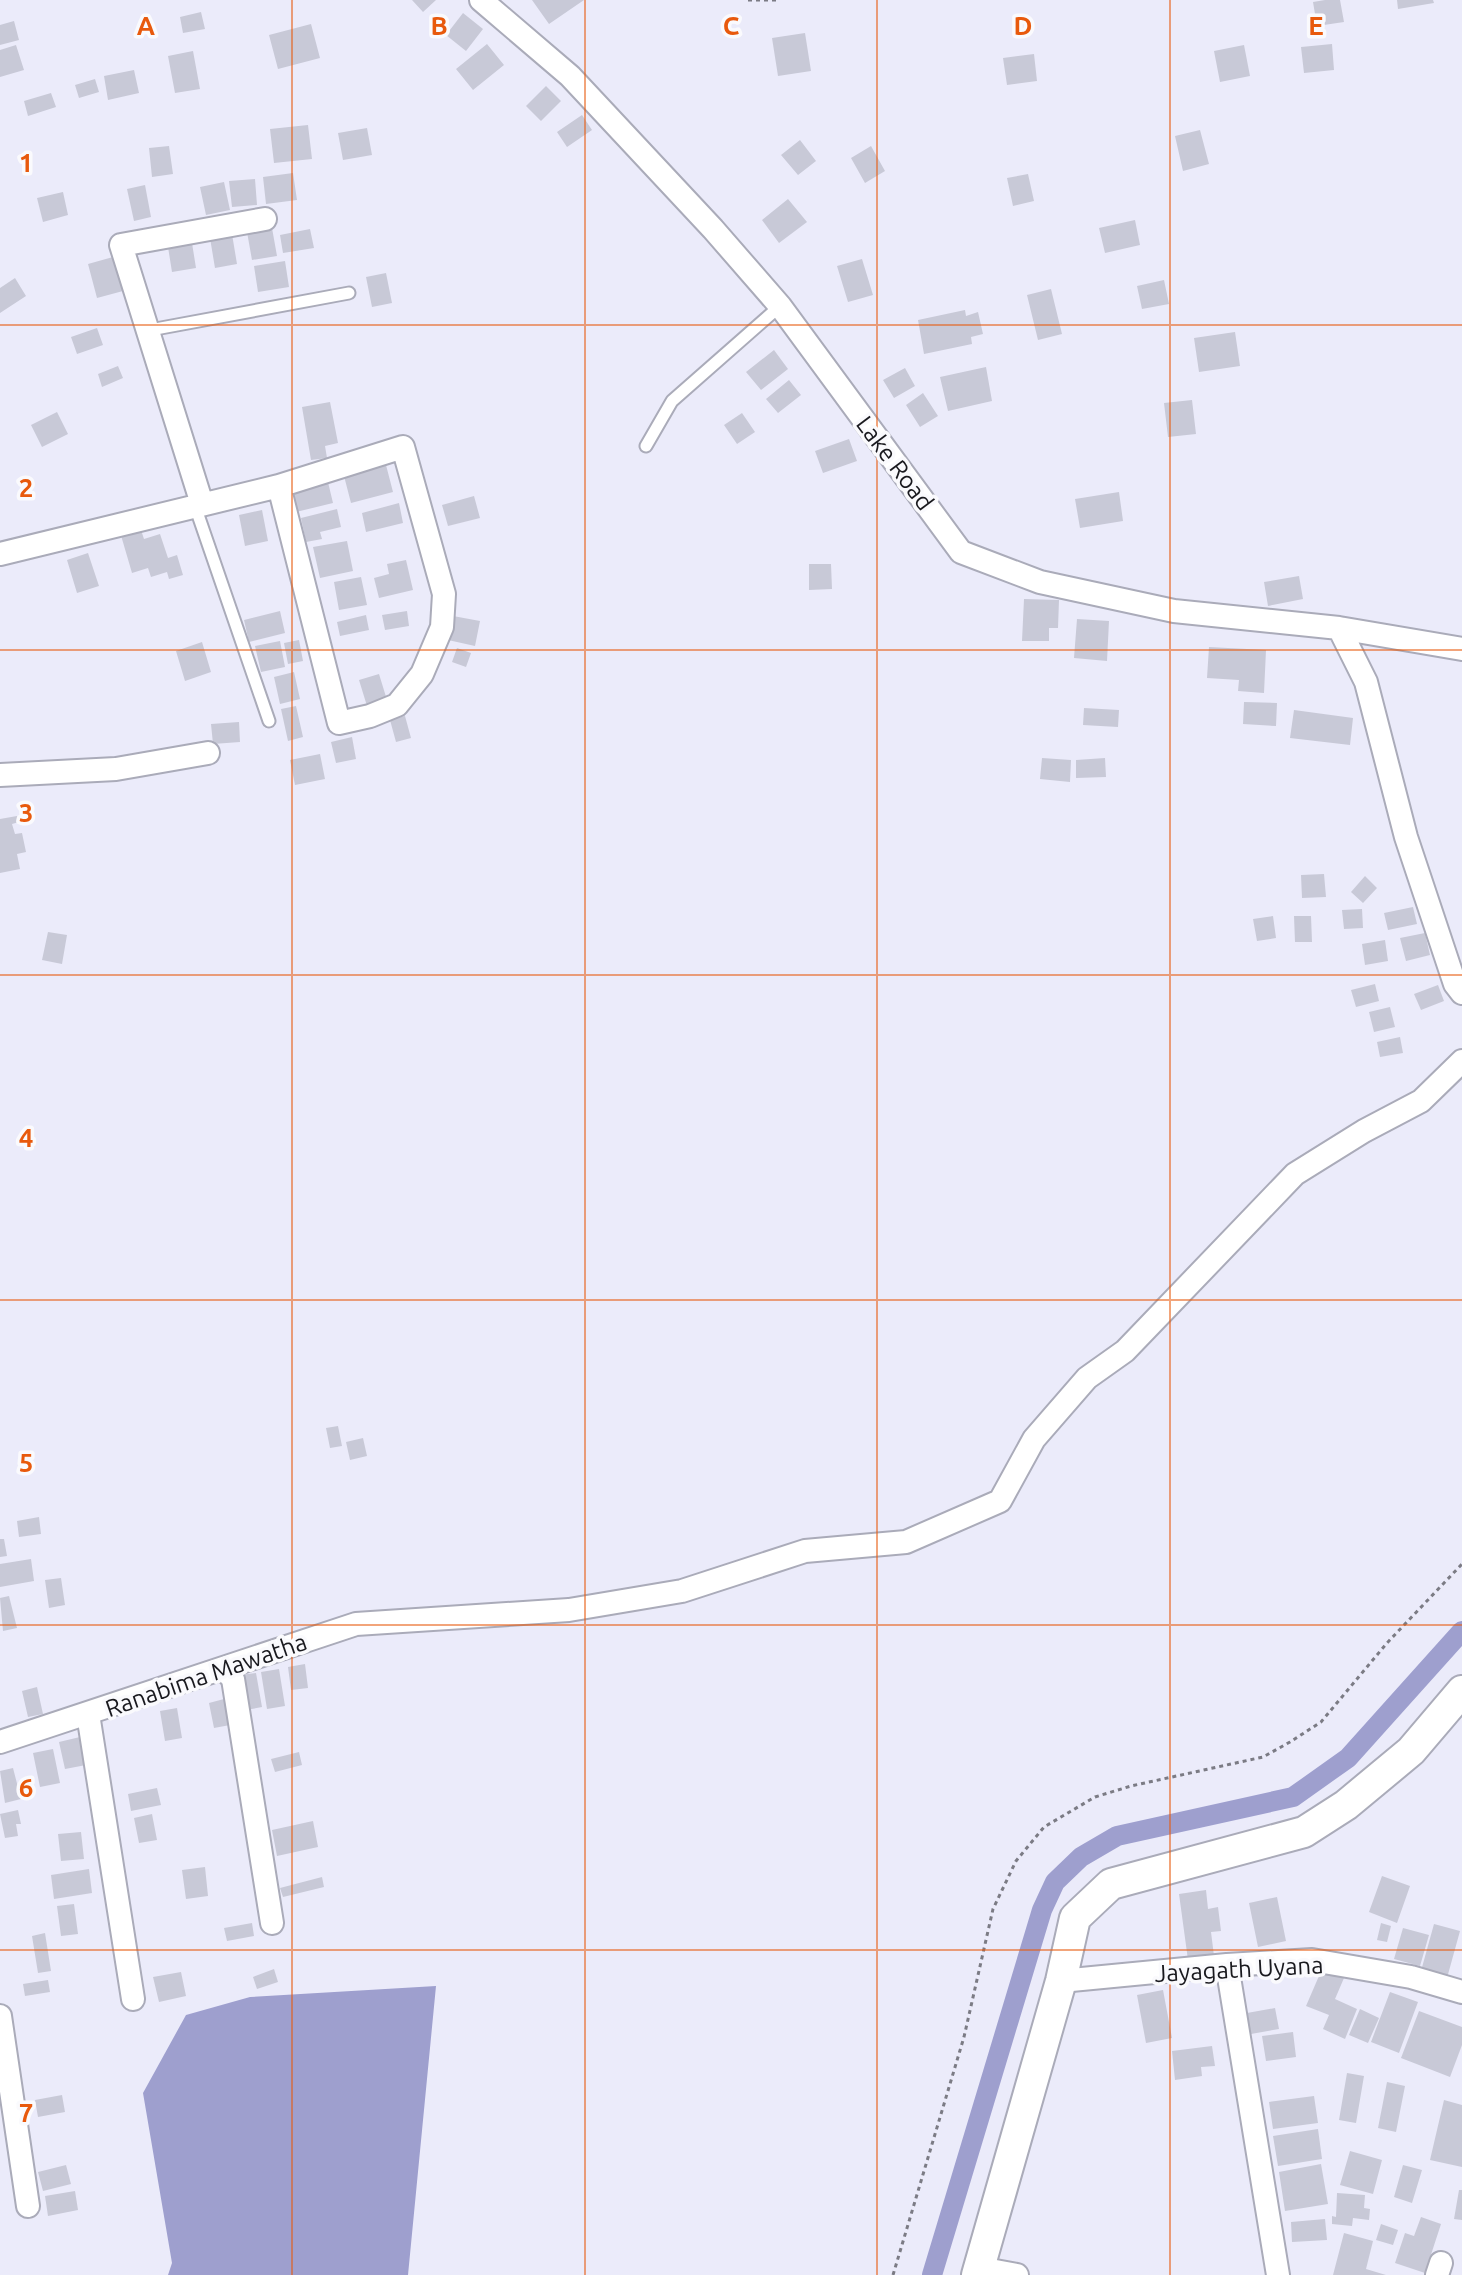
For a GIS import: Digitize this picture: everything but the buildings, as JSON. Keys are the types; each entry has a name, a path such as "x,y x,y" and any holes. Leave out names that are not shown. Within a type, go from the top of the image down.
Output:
{"main road":[{"path":"978,2271 1061,1981 1075,1918 1111,1884 1304,1832 1346,1805 1411,1751 1462,1691"}],"street":[{"name":"Lake Road","path":"481,0 570,76 713,229 780,306 961,552 1040,582 1174,611 1339,628 1462,649"},
{"path":"198,505 150,330 121,245 265,219"},
{"path":"0,554 279,486 403,447 444,594 442,627 437,639 422,674 397,705 370,716 339,723 279,486"},
{"path":"1339,628 1366,682 1406,837 1455,984 1462,993"},
{"path":"0,775 116,769 208,753"},
{"name":"Ranabima Mawatha","path":"0,1742 356,1624 569,1610 682,1591 805,1551 906,1542 1000,1501 1034,1439 1087,1378 1125,1351 1295,1174 1364,1131 1421,1101 1462,1061"},
{"path":"224,1669 233,1679 272,1923"},
{"path":"88,1714 133,1999"},
{"name":"Jayagath Uyana","path":"1061,1981 1312,1960 1411,1977 1462,1992"},
{"path":"1227,1965 1278,2275"},
{"path":"0,2016 28,2206"},
{"path":"978,2271 1017,2275"}],"lane":[{"path":"150,330 349,293"},
{"path":"646,446 672,401 780,306"},
{"path":"198,505 269,721"}],"path":[{"path":"748,0 779,0"}],"water":[{"path":"436,1986 408,2275 168,2275 172,2263 143,2093 186,2015 250,1997"}],"waterway":[{"path":"932,2275 1042,1910 1055,1882 1081,1857 1117,1836 1293,1797 1348,1758 1462,1631"}]}
